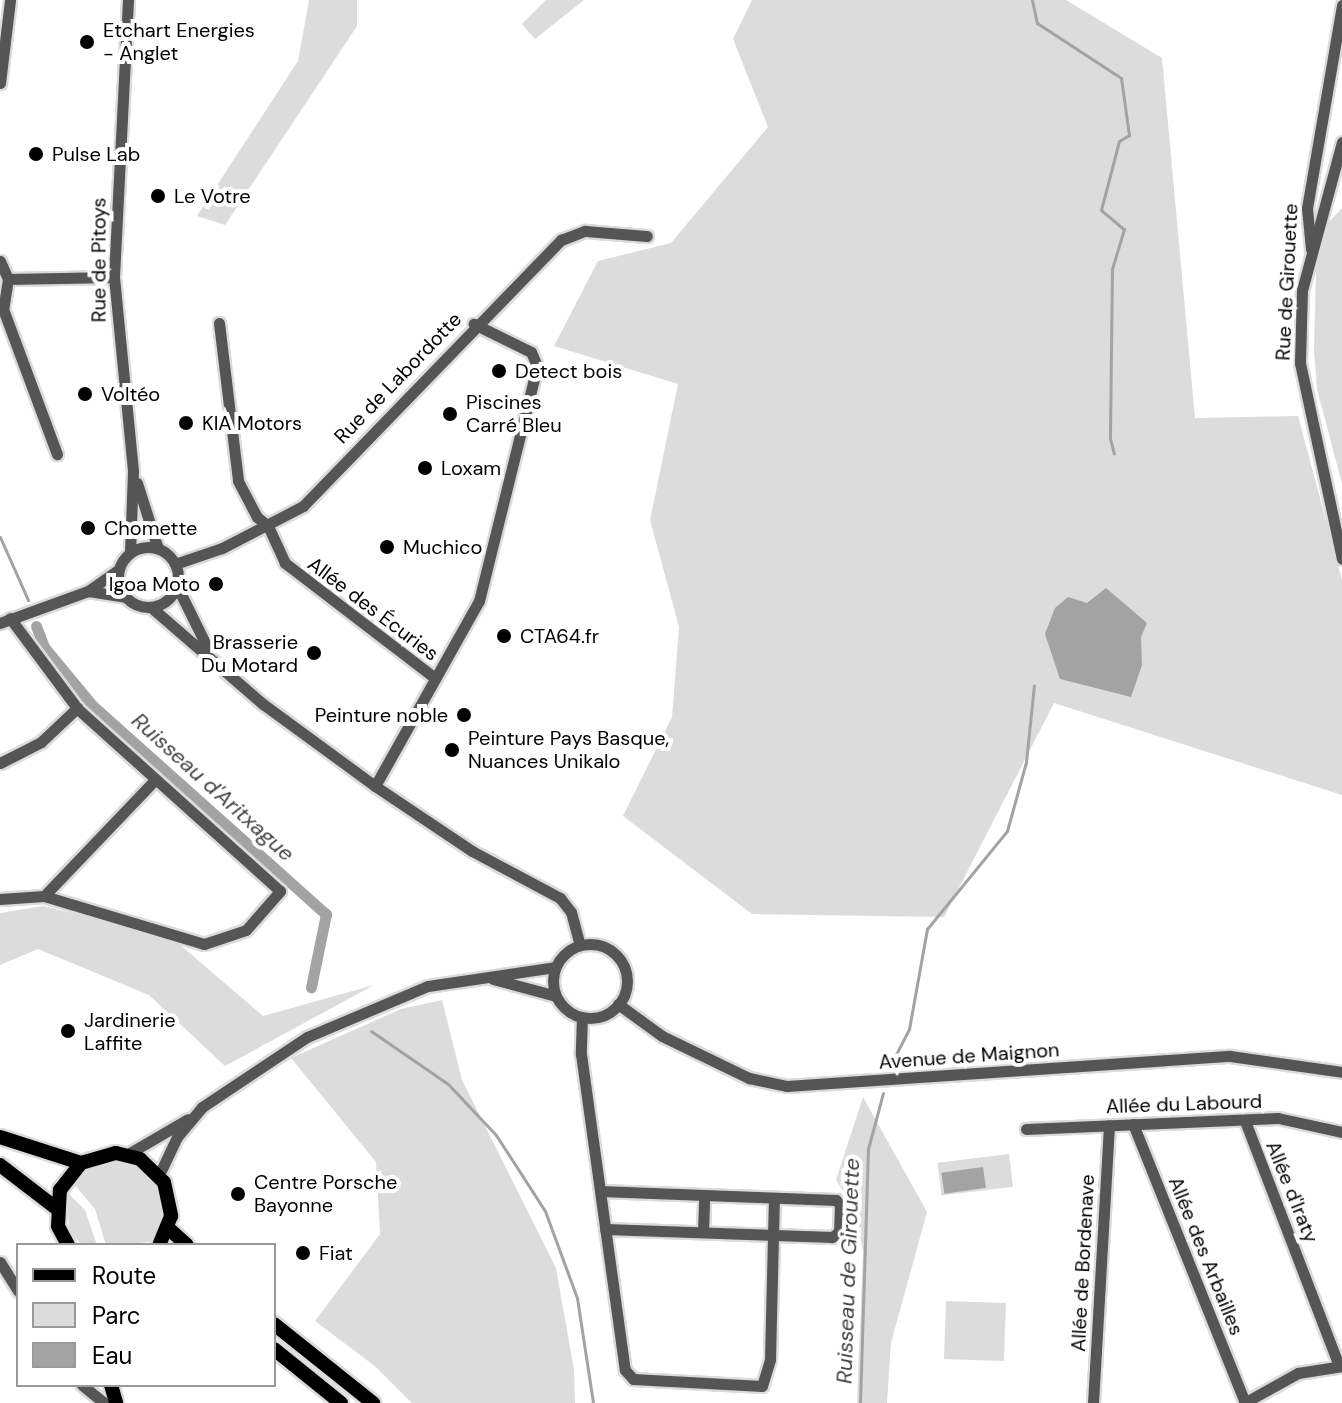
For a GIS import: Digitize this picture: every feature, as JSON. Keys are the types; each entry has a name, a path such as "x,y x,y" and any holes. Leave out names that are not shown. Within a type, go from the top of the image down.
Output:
{"main road":[{"path":"0,1137 81,1163"},
{"path":"67,1243 56,1208 63,1184 81,1163 104,1154 128,1154 159,1175 171,1203 168,1228 160,1243"},
{"path":"0,1165 56,1208"},
{"path":"168,1228 185,1243"},
{"path":"276,1326 373,1403"},
{"path":"276,1351 341,1403"}],"street":[{"path":"0,83 10,0"},
{"name":"Rue de Pitoys","path":"128,0 114,277 133,471"},
{"name":"Rue de Girouette","path":"1342,5 1307,208 1311,250 1302,290 1300,363 1342,559"},
{"path":"1311,250 1342,142"},
{"name":"Rue de Labordotte","path":"175,564 268,526 303,506 474,324 561,240 585,231 647,236"},
{"path":"0,261 8,279 3,309 57,454"},
{"path":"8,279 114,277"},
{"name":"Allée des Écuries","path":"219,323 238,481 257,517 268,526 285,563 435,678"},
{"path":"375,786 479,601 537,366 531,352 474,324"},
{"path":"133,471 158,549 175,564 177,586 186,613 214,658"},
{"path":"0,899 44,896 204,944 246,930 280,891 154,781 77,708 5,621 88,591 118,570 130,553 133,471"},
{"path":"130,553 158,549"},
{"path":"118,570 124,597"},
{"path":"152,608 167,600 177,586"},
{"path":"88,591 124,597 152,608 214,658 263,704 375,786 472,851 560,898 571,912 580,945"},
{"path":"0,763 41,742 77,708"},
{"path":"44,896 154,781"},
{"path":"128,1154 192,1117 307,1037 428,986 480,977 555,967 580,945 604,946 622,962 626,985 618,1004 602,1016 582,1017 556,996 480,977"},
{"path":"555,967 556,996"},
{"name":"Avenue de Maignon","path":"618,1004 676,1043 749,1078 787,1086 1230,1056 1342,1072"},
{"path":"582,1017 581,1054 605,1229 625,1370 633,1379 762,1386 768,1376 774,1199"},
{"path":"159,1175 192,1117"},
{"name":"Allée du Labourd","path":"1026,1129 1299,1120 1342,1132"},
{"name":"Allée d'Iraty","path":"1245,1121 1340,1366"},
{"name":"Allée des Arbailles","path":"1133,1124 1244,1402"},
{"name":"Allée de Bordenave","path":"1093,1403 1109,1125"},
{"path":"600,1191 836,1200 840,1205 839,1232 832,1237 605,1229"},
{"path":"703,1232 704,1196"},
{"path":"2,1271 16,1288"},
{"path":"1244,1402 1298,1373 1340,1366"},
{"path":"84,1387 104,1403"}],"green space":[{"path":"309,0 357,0 357,26 225,225 197,216 298,61"},
{"path":"546,0 584,0 535,39 522,24"},
{"path":"752,0 1066,0 1162,58 1195,418 1298,416 1342,580 1342,795 1054,703 944,917 752,914 623,816 672,717 679,627 650,520 678,384 554,346 598,261 671,243 768,127 733,39"},
{"path":"1342,208 1342,484 1317,389 1314,351 1316,269 1329,222"},
{"path":"43,906 171,937 263,1016 374,985 225,1066 149,995 38,949 0,965 0,913"},
{"path":"442,1000 462,1080 556,1268 574,1370 575,1403 412,1403 376,1367 315,1321 380,1234 376,1162 291,1058 401,1009"},
{"path":"863,1097 927,1212 891,1343 887,1403 857,1403 863,1252 854,1208 836,1180"},
{"path":"1009,1154 1013,1187 942,1196 938,1163"},
{"path":"113,1160 130,1162 156,1182 164,1214 152,1242 105,1243 95,1209 73,1183 96,1164"},
{"path":"67,1192 85,1210 96,1243 80,1243 69,1229"},
{"path":"946,1301 1006,1303 1004,1361 944,1359"}],"water":[{"path":"1106,588 1147,623 1141,637 1142,665 1131,697 1060,679 1045,634 1055,608 1068,597 1087,603"},
{"path":"983,1167 986,1188 944,1194 941,1173"}],"waterway":[{"name":"Ruisseau de Girouette","path":"1032,0 1037,23 1121,78 1129,135 1119,141 1101,210 1124,229 1112,269 1110,438 1114,454"},
{"name":"Ruisseau d'Aritxague","path":"0,537 28,600"},
{"name":"Ruisseau d'Aritxague","path":"36,626 44,647 92,705 326,914 311,987"},
{"name":"Ruisseau de Girouette","path":"890,1066 909,1029 927,929 1007,831 1026,762 1034,685"},
{"name":"Ruisseau d'Aritxague","path":"371,1031 448,1084 496,1135 545,1211 577,1298 593,1403"},
{"name":"Ruisseau de Girouette","path":"860,1403 868,1149 883,1093"}],"place":[{"name":"Etchart Energies - Anglet","path":"87,42"},
{"name":"Pulse Lab","path":"36,154"},
{"name":"Le Votre","path":"158,196"},
{"name":"Detect bois","path":"499,371"},
{"name":"Voltéo","path":"85,394"},
{"name":"Piscines Carré Bleu","path":"450,414"},
{"name":"KIA Motors","path":"186,423"},
{"name":"Loxam","path":"425,468"},
{"name":"Chomette","path":"88,528"},
{"name":"Muchico","path":"387,547"},
{"name":"Igoa Moto","path":"216,584"},
{"name":"CTA64.fr","path":"504,636"},
{"name":"Brasserie Du Motard","path":"314,653"},
{"name":"Peinture noble","path":"464,715"},
{"name":"Peinture Pays Basque, Nuances Unikalo","path":"452,750"},
{"name":"Jardinerie Laffite","path":"68,1031"},
{"name":"Centre Porsche Bayonne","path":"238,1194"},
{"name":"Fiat","path":"303,1253"}]}
